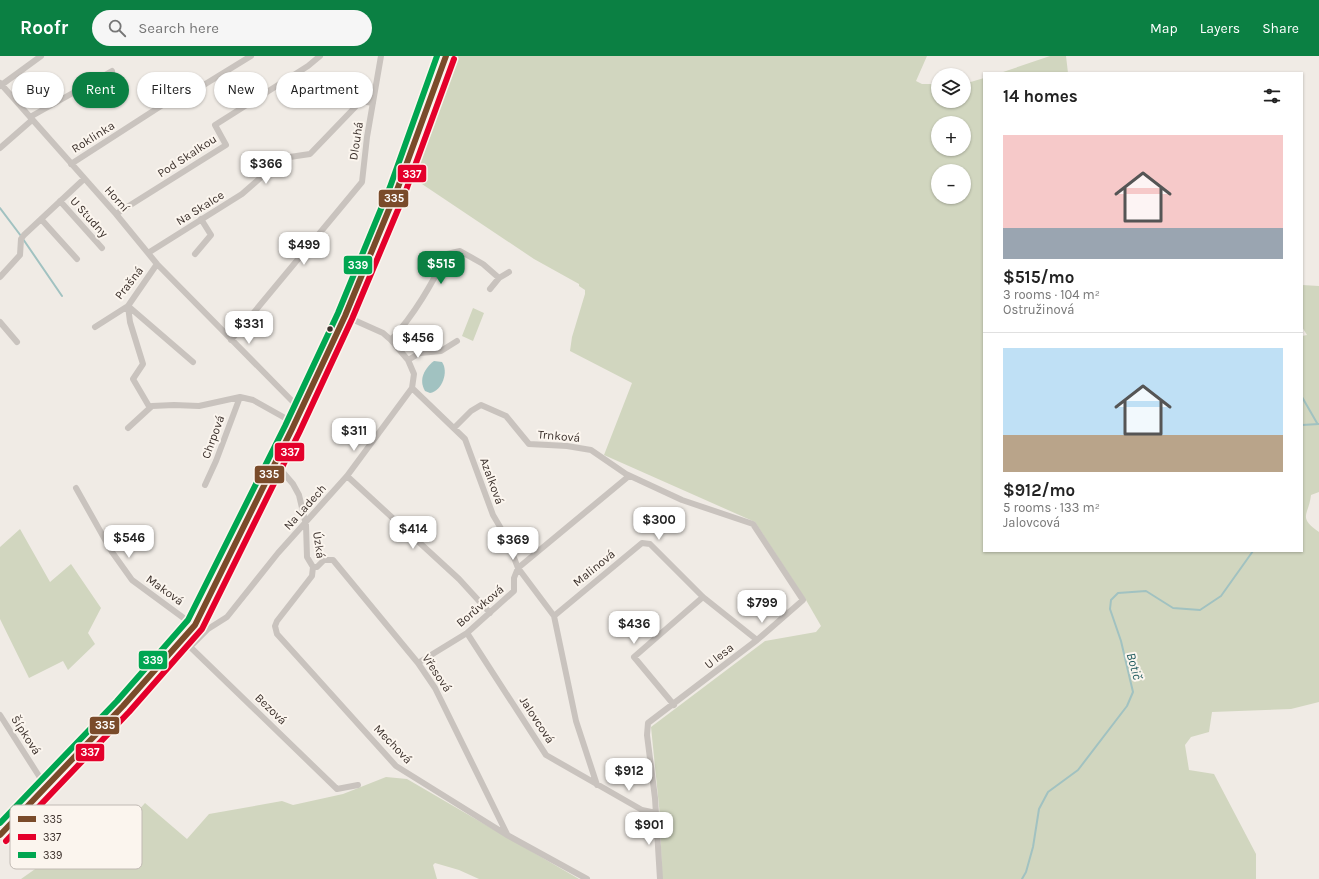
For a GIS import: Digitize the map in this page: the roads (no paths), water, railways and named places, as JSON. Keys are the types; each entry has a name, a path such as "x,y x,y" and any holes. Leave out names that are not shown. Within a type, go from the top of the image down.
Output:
{"main road":[{"path":"29,805 183,640 195,625 301,410 345,316 397,190 446,56"},
{"path":"0,835 10,825"}],"street":[{"path":"1,85 41,56"},
{"name":"Roklinka","path":"71,164 164,104 194,91 251,56"},
{"name":"Pod Skalkou","path":"116,214 226,145 215,125 308,66 320,56"},
{"name":"Dlouhá","path":"373,103 381,56"},
{"path":"0,148 31,118 112,71"},
{"name":"Horní","path":"1,85 116,214 157,264 301,410"},
{"name":"Na Skalce","path":"148,253 242,194 283,158 310,154 353,108"},
{"name":"Dlouhá","path":"231,340 362,182 372,108"},
{"name":"U Studny","path":"0,277 20,255 22,237 84,179"},
{"name":"U Studny","path":"60,201 102,248"},
{"path":"41,219 77,259"},
{"path":"195,254 211,235 201,219"},
{"path":"391,340 409,321 448,254 460,251 483,264 499,278"},
{"name":"Prašná","path":"95,327 128,306 157,264"},
{"path":"490,289 499,278 509,272"},
{"path":"128,306 193,362"},
{"path":"128,306 130,322 143,364 133,379 150,408"},
{"path":"345,316 384,333 391,340 408,360 414,374 412,388"},
{"path":"0,322 17,342"},
{"path":"408,360 420,353 441,351 457,341"},
{"name":"Azalková","path":"412,388 455,427 465,439 493,515 506,537 518,568 554,616 576,721 597,785"},
{"name":"Na Ladech","path":"190,647 204,633 227,616 278,553 306,525 347,476 412,388"},
{"path":"128,428 150,408 166,405 199,406 240,397 252,400 294,423"},
{"name":"Chrpová","path":"205,485 216,461 240,397"},
{"name":"Trnková","path":"455,427 471,411 481,406 506,416 529,444 567,446 591,450 629,476"},
{"name":"Úzká","path":"275,462 293,484 299,495 306,525 308,557 313,567"},
{"path":"347,476 458,579 490,613"},
{"path":"518,568 629,476"},
{"name":"U lesa","path":"629,476 682,500 753,524 803,600 758,640 674,705 648,723 647,735 656,813 660,879"},
{"name":"Maková","path":"76,488 112,552 132,580 195,625"},
{"name":"Malinová","path":"554,616 642,543 650,544 703,597 758,640"},
{"name":"Vřesová","path":"313,567 317,567 324,560 332,560 418,663 436,688 507,835"},
{"name":"Mechová","path":"313,567 312,576 277,621 275,626 277,634 396,766 507,835 587,879"},
{"name":"Borůvková","path":"418,663 467,633 514,591 514,578 518,568"},
{"path":"674,705 634,657 703,597"},
{"path":"195,625 204,633"},
{"name":"Jalovcová","path":"467,633 546,755 642,810 656,813"},
{"path":"183,640 190,647"},
{"name":"Bezová","path":"190,647 304,756 337,790 358,785"},
{"name":"Šípková","path":"0,715 48,786"}],"water":[{"path":"434,361 442,362 445,371 441,385 434,392 430,393 425,391 422,378 425,370"}],"waterway":[{"path":"0,208 21,236"},
{"path":"23,239 62,296"},
{"path":"1303,399 1317,423"},
{"name":"Botič","path":"1303,425 1319,424"},
{"name":"Botič","path":"1022,879 1026,872 1033,847 1039,809 1048,792 1078,770 1127,706 1133,692 1121,641 1110,609 1111,600 1118,593 1146,591 1173,608 1200,610 1221,596 1252,552"}]}
